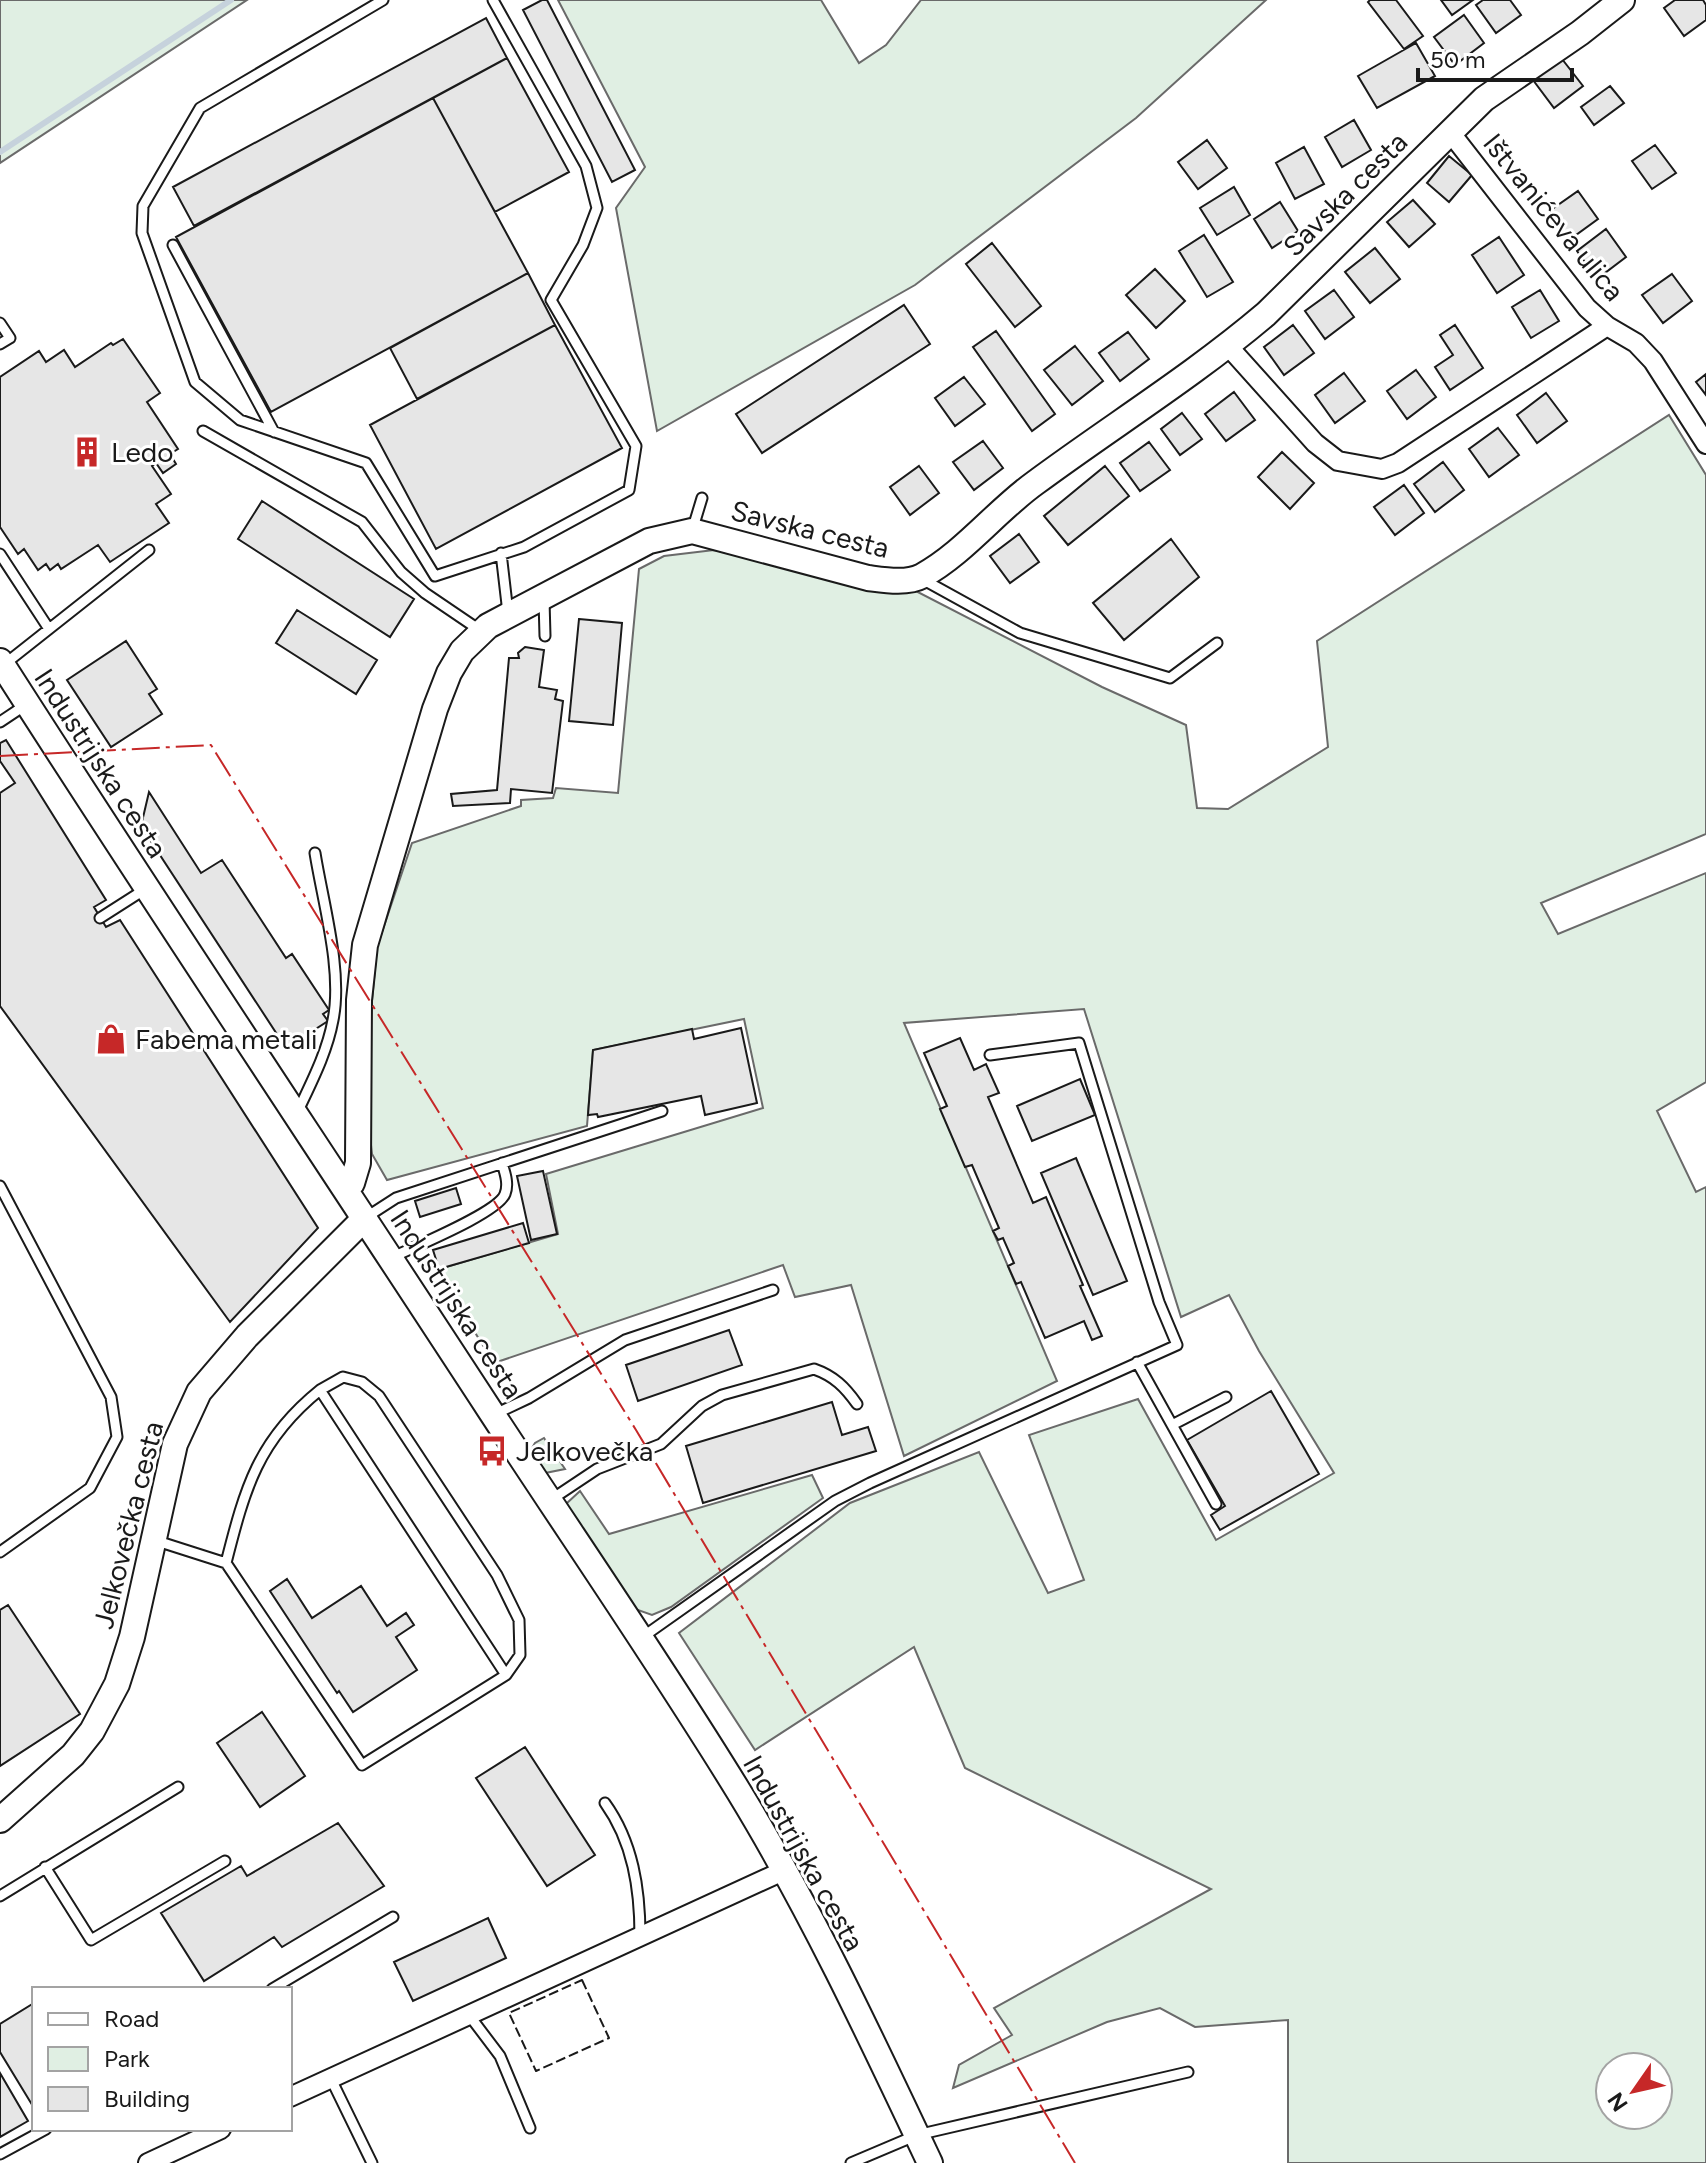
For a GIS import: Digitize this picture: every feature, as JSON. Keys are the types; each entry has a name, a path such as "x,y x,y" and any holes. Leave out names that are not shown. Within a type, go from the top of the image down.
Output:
{"street":[{"name":"Savska cesta","path":"345,1189 352,1183 358,1163 359,1000 372,919 435,709 456,662 473,638 508,613 649,541 692,531 868,578 919,578 1032,485 1228,346 1266,314 1484,99 1622,0"},
{"name":"Ištvanićeva ulica","path":"1450,132 1587,308 1607,326 1636,343 1653,361 1706,444"},
{"path":"1228,346 1315,443 1338,461 1382,469 1398,463 1607,326"},
{"name":"Industrijska cesta","path":"2,663 296,1116 641,1638 739,1793 783,1871 930,2163"},
{"name":"Jelkovečka cesta","path":"0,1820 73,1755 104,1712 132,1637 175,1444 199,1392 247,1336 365,1218"},
{"path":"292,2096 783,1871"},
{"path":"148,2163 217,2131"}],"lane":[{"path":"383,0 200,108 143,206 142,233 195,382 240,420 366,463 435,576 524,547 629,490 636,446 551,300 583,245 597,208 586,166 493,0"},
{"path":"173,245 274,432"},
{"path":"0,323 10,338 0,344"},
{"path":"203,431 362,522 401,572 425,593 481,631"},
{"path":"692,531 702,498"},
{"path":"2,663 149,550"},
{"path":"501,553 508,613"},
{"path":"0,554 49,629"},
{"path":"919,578 1020,633 1170,678 1217,643"},
{"path":"544,596 545,636"},
{"path":"0,722 27,703"},
{"path":"296,1116 325,1052 334,1018 337,978 315,853"},
{"path":"100,918 147,888"},
{"path":"641,1638 835,1501 1177,1345 1159,1302 1079,1043 990,1055"},
{"path":"365,1218 396,1198 662,1111"},
{"path":"391,1258 491,1210 505,1194 507,1184 502,1163"},
{"path":"0,1186 111,1397 117,1437 90,1488 0,1552"},
{"path":"493,1415 529,1398 625,1340 773,1290"},
{"path":"1137,1362 1216,1504"},
{"path":"549,1501 597,1469 661,1444 702,1406 722,1395 814,1369 839,1382 857,1404"},
{"path":"154,1540 226,1563 362,1765 506,1675 520,1655 519,1620 497,1575 379,1396 362,1382 343,1377 295,1410 261,1457 243,1496 226,1563"},
{"path":"320,1390 506,1675"},
{"path":"1172,1425 1226,1397"},
{"path":"0,1896 178,1787"},
{"path":"605,1803 619,1823 635,1870 640,1901 640,1936"},
{"path":"45,1867 91,1940 225,1861"},
{"path":"275,1987 393,1917"},
{"path":"469,2015 500,2056 530,2128"},
{"path":"851,2163 917,2135 1188,2072"},
{"path":"331,2079 372,2163"},
{"path":"0,2154 42,2131"}],"green space":[{"path":"0,0 247,0 0,163"},
{"path":"558,0 821,0 859,63 886,45 921,0 1266,0 1136,118 915,285 657,431 616,208 645,167"},
{"path":"1669,415 1706,475 1706,834 1541,903 1558,934 1706,873 1706,1082 1657,1111 1696,1192 1706,1187 1706,2163 1288,2163 1288,2020 1195,2027 1160,2008 1107,2022 953,2088 959,2065 1012,2035 994,2008 1211,1889 965,1768 914,1647 755,1750 679,1633 850,1503 979,1452 1048,1593 1084,1580 1029,1435 1138,1399 1216,1540 1334,1473 1259,1351 1229,1295 1181,1317 1084,1009 904,1023 1057,1381 904,1456 851,1285 795,1297 783,1265 494,1363 436,1270 558,1234 546,1174 763,1108 744,1019 593,1050 587,1126 387,1180 372,1154 371,1012 377,947 412,843 521,806 521,800 553,798 556,788 618,793 639,569 664,556 714,550 912,589 1102,687 1186,725 1197,808 1228,809 1328,747 1317,641"},
{"path":"544,1438 565,1469 545,1473 532,1448"},
{"path":"812,1475 823,1498 671,1607 652,1615 635,1609 566,1504 580,1491 609,1534"}],"building":[{"path":"547,0 635,170 612,182 523,10"},
{"path":"1396,0 1423,36 1404,49 1368,2"},
{"path":"1441,0 1473,0 1452,15"},
{"path":"1483,0 1510,0 1521,15 1496,33 1476,5"},
{"path":"1675,0 1703,0 1706,5 1706,20 1684,36 1664,8"},
{"path":"1464,15 1484,43 1455,65 1434,37"},
{"path":"486,18 507,58 194,226 173,187"},
{"path":"1416,43 1435,76 1377,108 1358,76"},
{"path":"507,58 569,172 495,212 433,98"},
{"path":"1562,59 1583,86 1554,108 1533,80"},
{"path":"1610,86 1624,103 1594,125 1581,107"},
{"path":"433,98 528,273 271,412 176,237"},
{"path":"1354,120 1371,150 1342,167 1325,137"},
{"path":"1207,140 1227,168 1198,189 1178,162"},
{"path":"1655,145 1676,173 1652,189 1632,161"},
{"path":"1304,147 1324,184 1295,199 1276,163"},
{"path":"1449,156 1472,175 1449,202 1427,183"},
{"path":"1234,187 1250,215 1217,235 1200,208"},
{"path":"1578,191 1598,219 1569,240 1548,212"},
{"path":"1413,200 1435,224 1409,247 1387,222"},
{"path":"1280,202 1298,231 1272,248 1254,219"},
{"path":"1606,229 1626,257 1597,279 1577,251"},
{"path":"1204,235 1233,282 1207,297 1179,251"},
{"path":"1499,237 1524,275 1497,293 1472,255"},
{"path":"992,243 1041,306 1015,327 966,264"},
{"path":"1375,248 1400,279 1370,303 1345,272"},
{"path":"1155,269 1185,301 1156,328 1126,295"},
{"path":"528,273 555,325 417,399 390,348"},
{"path":"1672,274 1692,301 1663,323 1642,295"},
{"path":"1334,290 1354,317 1325,339 1305,311"},
{"path":"1540,290 1559,321 1531,338 1512,307"},
{"path":"904,305 930,344 762,453 736,414"},
{"path":"555,325 622,448 436,549 370,425"},
{"path":"1293,325 1314,353 1284,375 1264,347"},
{"path":"1455,325 1483,368 1450,390 1435,367 1453,355 1440,335"},
{"path":"996,331 1055,414 1032,431 973,347"},
{"path":"1128,332 1149,359 1120,381 1099,353"},
{"name":"Ledo","path":"123,339 160,393 147,402 178,449 170,454 176,464 163,473 156,463 152,466 171,494 156,504 169,523 110,562 98,545 61,569 58,564 50,570 46,564 38,570 24,549 18,554 0,527 0,377 39,351 46,362 64,350 75,367 111,343 113,345"},
{"path":"1075,346 1103,381 1072,405 1044,370"},
{"path":"1416,370 1436,397 1407,419 1387,391"},
{"path":"1344,373 1365,401 1335,423 1315,395"},
{"path":"1706,374 1706,395 1696,382"},
{"path":"964,377 985,404 955,426 935,398"},
{"path":"1234,392 1255,420 1226,441 1205,414"},
{"path":"1546,393 1567,421 1537,443 1517,415"},
{"path":"1182,413 1202,439 1180,455 1161,429"},
{"path":"1498,428 1519,455 1489,477 1469,449"},
{"path":"983,441 1003,468 974,490 953,462"},
{"path":"1149,442 1170,470 1140,491 1120,463"},
{"path":"1282,452 1314,483 1290,509 1258,477"},
{"path":"1443,462 1464,490 1435,512 1414,484"},
{"path":"919,466 939,493 910,515 890,487"},
{"path":"1105,466 1129,496 1068,545 1044,516"},
{"path":"1404,485 1424,513 1395,535 1374,507"},
{"path":"262,501 414,599 390,637 238,539"},
{"path":"1019,534 1039,562 1010,583 990,556"},
{"path":"1171,539 1199,577 1124,640 1093,603"},
{"path":"297,610 377,660 356,694 276,643"},
{"path":"579,619 622,623 613,725 569,721"},
{"path":"126,641 157,689 149,694 162,714 111,747 67,680"},
{"path":"525,647 544,650 539,687 557,690 555,699 563,701 552,793 511,789 510,803 453,806 451,794 497,790 509,658 519,658 518,653"},
{"name":"Fabema metali","path":"6,740 106,900 94,907 106,927 120,920 318,1228 230,1322 0,1006 0,793 15,783 0,761 0,743"},
{"path":"149,792 201,873 222,860 286,958 292,954 329,1010 323,1014 328,1021 286,1048 141,826"},
{"path":"741,1028 757,1103 705,1115 701,1096 598,1117 597,1114 588,1115 593,1050 692,1029 694,1039"},
{"path":"960,1038 974,1070 986,1064 999,1093 988,1097 1033,1203 1046,1197 1102,1336 1092,1340 1084,1321 1045,1338 1021,1282 1016,1284 1008,1266 1014,1263 1003,1238 998,1240 993,1231 999,1228 972,1165 965,1167 940,1109 947,1106 924,1053"},
{"path":"1080,1079 1095,1115 1032,1141 1017,1106"},
{"path":"1076,1158 1127,1281 1093,1295 1041,1173"},
{"path":"543,1171 557,1234 531,1240 517,1176"},
{"path":"456,1188 461,1204 420,1217 415,1201"},
{"path":"523,1223 529,1243 439,1269 433,1250"},
{"path":"729,1330 742,1365 638,1401 626,1365"},
{"path":"1271,1391 1319,1474 1220,1530 1211,1515 1225,1506 1187,1440"},
{"path":"832,1402 842,1435 868,1427 876,1451 703,1503 686,1446"},
{"path":"287,1579 312,1618 361,1586 387,1626 406,1613 414,1625 396,1637 417,1670 353,1712 339,1691 337,1693 270,1591"},
{"path":"8,1605 80,1714 0,1766 0,1610"},
{"path":"262,1712 305,1776 260,1807 217,1743"},
{"path":"525,1747 595,1855 547,1886 476,1778"},
{"path":"338,1823 384,1886 282,1947 274,1937 204,1981 161,1913 241,1866 247,1876"},
{"path":"488,1918 506,1958 413,2001 394,1962"},
{"path":"32,2004 32,2105 0,2052 0,2024"},
{"path":"0,2073 28,2121 0,2137"}],"waterway":[{"path":"0,152 231,0"}],"fence":[{"path":"582,1980 609,2038 536,2071 509,2013 582,1980"}],"power":[{"path":"0,756 211,745 636,1430 1075,2163"}],"place":[{"name":"Ledo","path":"87,452"},
{"name":"Fabema metali","path":"111,1039"},
{"name":"Jelkovečka","path":"492,1451"}]}
